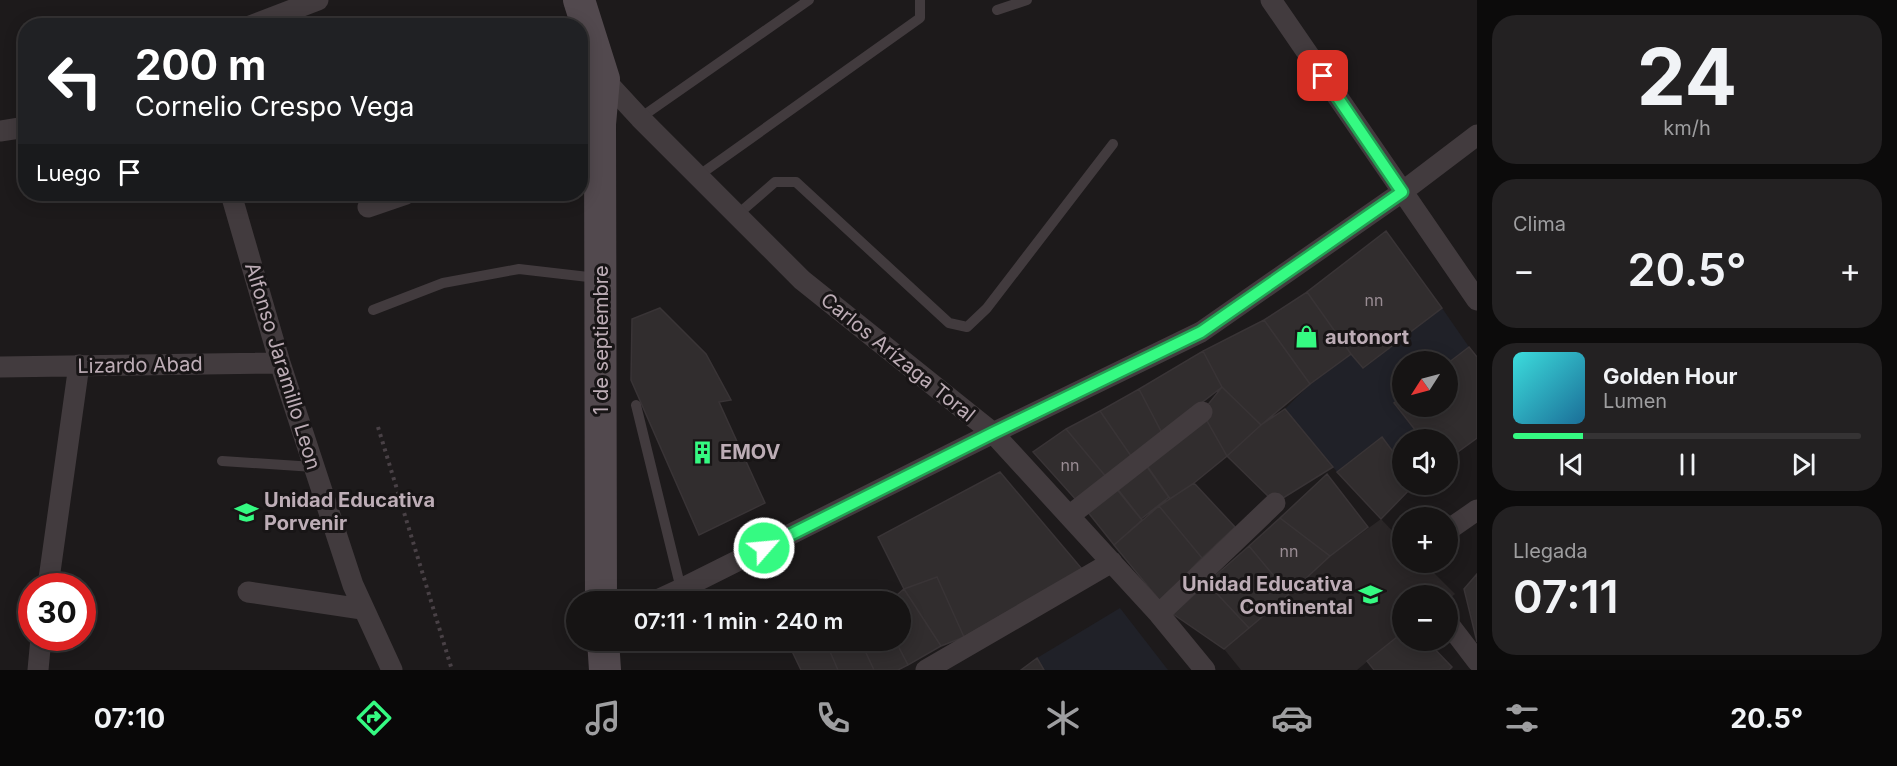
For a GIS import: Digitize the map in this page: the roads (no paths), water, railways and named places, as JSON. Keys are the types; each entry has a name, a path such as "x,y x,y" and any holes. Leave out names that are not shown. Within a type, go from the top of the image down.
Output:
{"street":[{"path":"271,18 318,0"},
{"path":"579,0 585,18"},
{"path":"1271,0 1477,300"},
{"path":"588,29 604,80"},
{"name":"Carlos Arízaga Toral","path":"604,80 802,280 993,433 1159,614 1205,670"},
{"name":"1 de septiembre","path":"601,591 601,279 590,128 604,80"},
{"path":"0,131 18,128"},
{"path":"677,591 1201,332 1402,192 1477,135"},
{"name":"Alfonso Jaramillo Leon","path":"233,201 280,363 362,609 392,670"},
{"path":"368,207 386,201"},
{"name":"Lizardo Abad","path":"0,367 280,363"},
{"path":"50,573 79,365"},
{"path":"1069,516 1202,412"},
{"path":"1159,614 1275,503"},
{"path":"1458,523 1477,510"},
{"path":"926,670 1112,562"},
{"path":"248,592 362,609"},
{"path":"1458,636 1477,661"},
{"path":"38,670 40,651"},
{"path":"604,651 606,670"}],"lane":[{"path":"640,118 809,0"},
{"path":"698,176 920,18 920,0"},
{"path":"997,10 1027,0"},
{"path":"737,216 775,182 796,182 949,323 967,327 987,308 1113,144"},
{"path":"373,310 443,283 519,269 601,279"},
{"path":"636,405 681,589"},
{"path":"222,461 314,467"}],"place":[{"name":"autonort","path":"1307,337"},
{"name":"EMOV","path":"702,452"},
{"name":"Unidad Educativa Porvenir","path":"246,512"},
{"name":"Unidad Educativa Continental","path":"1371,595"}]}
